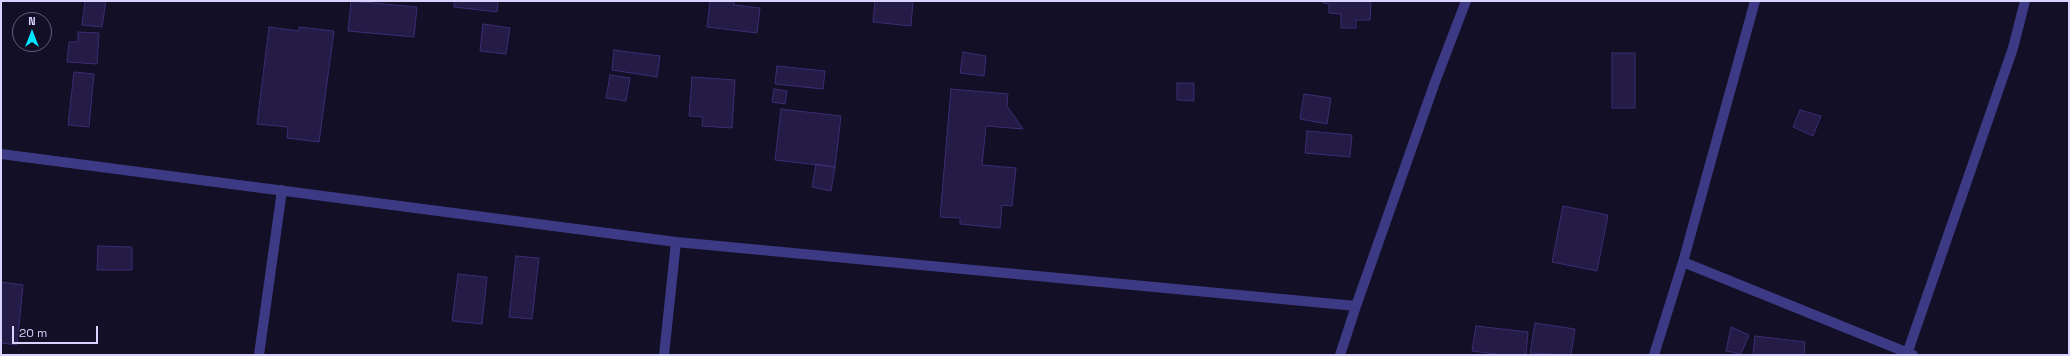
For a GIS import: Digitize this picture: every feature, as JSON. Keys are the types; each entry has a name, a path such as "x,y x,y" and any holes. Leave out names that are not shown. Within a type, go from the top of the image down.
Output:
{"street":[{"path":"1340,355 1356,306 1466,1"},
{"path":"1683,262 1911,353 2013,48 2025,1"},
{"path":"1654,355 1683,262 1752,2"},
{"path":"1,154 676,242 1356,306"},
{"path":"259,355 282,190"},
{"path":"664,355 676,242"}],"building":[{"path":"85,1 106,1 102,27 82,25"},
{"path":"351,1 417,7 414,37 348,31"},
{"path":"454,1 498,1 497,12 454,7"},
{"path":"710,1 734,1 734,5 760,8 757,33 707,27"},
{"path":"875,1 913,1 911,26 873,22"},
{"path":"1323,1 1371,1 1370,20 1356,20 1356,28 1341,28 1341,14 1329,13 1329,4 1323,3"},
{"path":"483,24 510,28 506,54 480,51"},
{"path":"269,27 299,31 299,27 334,31 319,142 287,138 288,127 257,124"},
{"path":"78,32 99,33 97,64 67,62 69,42 78,42"},
{"path":"614,50 660,56 657,77 612,70"},
{"path":"963,52 986,56 984,76 960,73"},
{"path":"1612,53 1635,53 1635,108 1612,108"},
{"path":"777,66 825,71 823,89 775,84"},
{"path":"74,72 94,74 89,127 68,125"},
{"path":"610,75 630,78 626,101 606,98"},
{"path":"692,77 735,80 732,128 702,126 703,117 689,116"},
{"path":"1177,83 1194,83 1194,101 1177,100"},
{"path":"774,89 787,91 785,104 772,102"},
{"path":"951,89 1008,94 1007,106 1023,129 986,126 982,165 1016,168 1012,206 1002,205 1000,228 960,224 960,218 940,217"},
{"path":"1304,94 1331,98 1327,124 1300,119"},
{"path":"781,109 841,116 835,167 775,160"},
{"path":"1800,110 1821,116 1813,136 1793,127"},
{"path":"1307,131 1352,135 1350,157 1305,153"},
{"path":"816,164 835,167 831,191 812,187"},
{"path":"1563,206 1608,215 1597,271 1552,262"},
{"path":"98,246 132,247 132,270 97,270"},
{"path":"516,256 539,258 532,319 509,317"},
{"path":"458,274 487,277 482,324 452,321"},
{"path":"1,282 23,285 17,345 1,343"},
{"path":"1535,323 1575,329 1571,355 1530,353"},
{"path":"1476,326 1528,332 1526,355 1503,355 1472,351"},
{"path":"1731,327 1749,335 1741,354 1726,351"},
{"path":"1755,336 1805,342 1804,355 1753,355"}]}
